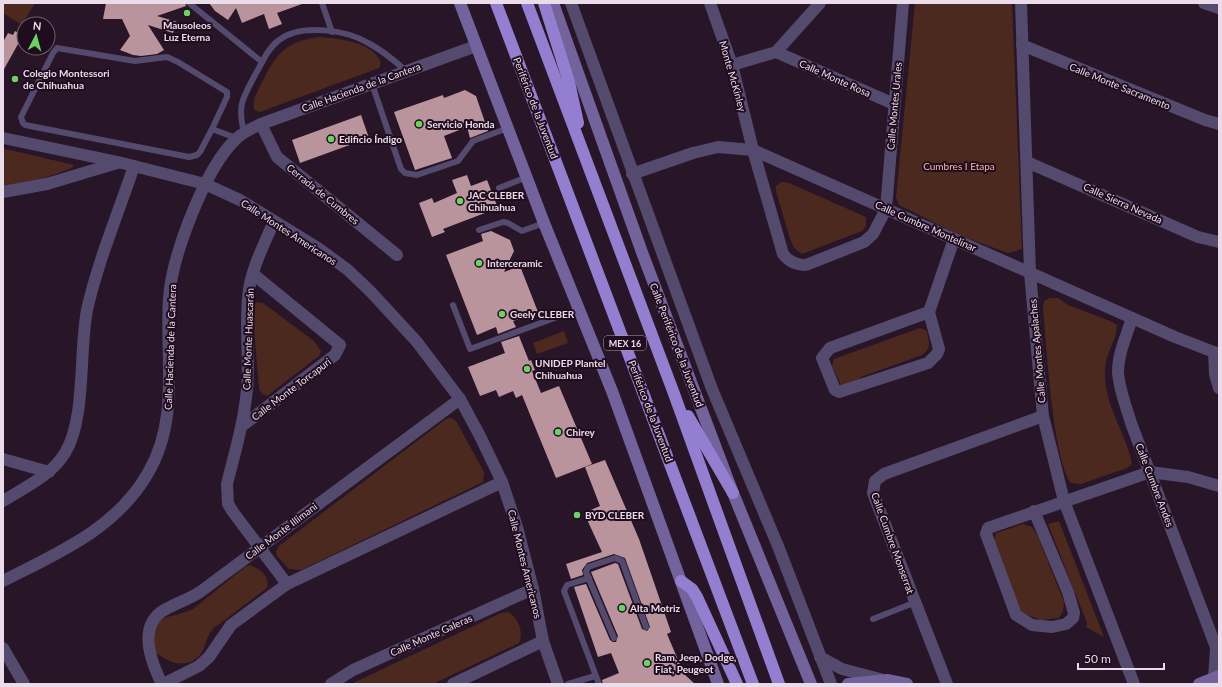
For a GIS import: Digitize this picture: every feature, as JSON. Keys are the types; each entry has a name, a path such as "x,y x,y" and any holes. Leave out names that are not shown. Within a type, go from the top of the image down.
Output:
{"highway":[{"name":"Periférico de la Juventud","path":"496,3 753,684"},
{"name":"MEX 16","path":"526,3 673,391 779,684"},
{"path":"544,3 569,82 590,173"},
{"path":"673,391 733,493"},
{"path":"681,581 692,589 697,597 737,684"}],"main road":[{"path":"460,3 544,224 612,391 718,684"},
{"name":"Calle Periférico de la Juventud","path":"553,3 643,255 733,493 811,684"},
{"path":"1199,684 1216,679"},
{"path":"848,684 888,680 907,684"}],"street":[{"path":"571,3 632,174 712,389 778,546 831,684"},
{"name":"Monte McKinley","path":"710,3 732,65 753,150 783,254 793,263 806,265 864,242 872,234 886,209"},
{"path":"732,65 776,52 820,3"},
{"name":"Calle Montes Urales","path":"886,209 903,3"},
{"name":"Calle Montes Apalaches","path":"1021,3 1030,273 1043,416 1064,501 1134,684"},
{"path":"1204,3 1219,8"},
{"name":"Calle Monte Sacramento","path":"1022,45 1204,120 1219,124"},
{"name":"Calle Hacienda de la Cantera","path":"3,581 66,549 104,525 133,494 148,473 163,438 169,404 169,299 173,270 205,184 224,153 240,135 261,124 476,46"},
{"name":"Calle Monte Rosa","path":"776,52 894,104"},
{"path":"581,79 596,74"},
{"name":"Cerrada de Cumbres","path":"261,124 277,157 397,255"},
{"name":"Calle Montes Americanos","path":"3,138 118,162 205,184 240,200 318,248 348,270 417,342 460,399 502,482 517,527 533,589 543,641 558,684"},
{"name":"Calle Cumbre Montelinar","path":"632,174 693,153 718,147 753,150 1132,318 1216,353 1215,374 1219,388"},
{"path":"3,192 47,184 118,162"},
{"name":"Calle Sierra Nevada","path":"1027,162 1198,236 1219,242"},
{"path":"3,501 49,472 59,462 72,440 78,411 87,311 96,278 134,166"},
{"name":"Calle Monte Huascarán","path":"274,221 253,274 248,300 248,370 242,426 227,484 227,494 228,504 233,512 258,548 287,584"},
{"path":"929,312 830,348 826,351 822,358 835,390 839,392 928,363 934,359 939,348 929,312 954,239"},
{"name":"Calle Monte Torcapuri","path":"242,426 335,355 340,345 253,274"},
{"name":"Calle Cumbre Andes","path":"1132,318 1120,355 1118,372 1120,388 1131,423 1217,652 1216,679"},
{"name":"Calle Monte Illimani","path":"460,399 200,592 169,607 154,620 149,637 149,647 151,658 163,684 199,666 209,657 231,625 287,584 502,482"},
{"name":"Calle Cumbre Monserrat","path":"947,684 873,493 875,481 884,474 1043,416"},
{"path":"3,459 49,472"},
{"path":"1034,511 1068,592 1074,613 1073,618 1066,624 1052,627 1032,625 1016,615 986,534 988,528 1034,511 1150,472 1188,477 1219,486"},
{"name":"Calle Monte Galeras","path":"331,684 353,670 533,589"},
{"path":"453,684 543,641"},
{"path":"3,648 24,684"},
{"path":"820,657 854,674 888,680"}],"lane":[{"path":"189,3 262,62"},
{"path":"322,3 332,32"},
{"path":"212,129 240,135 242,101 262,62 276,43 287,36 316,30 342,33 369,43 394,60 406,71"},
{"path":"61,48 135,61 161,56 178,62 228,94 212,129 200,152 197,155 189,157 26,125 23,123 21,118 54,50 61,48"},
{"path":"372,84 401,168 405,173 412,176 417,176 458,161 473,140 508,128"},
{"path":"499,188 527,177"},
{"path":"479,230 503,222 508,223 522,231 544,224"},
{"path":"453,305 470,349 579,309"},
{"path":"614,638 586,572 588,567 616,558 620,559 646,627"},
{"path":"589,578 567,585 564,591 599,684"},
{"path":"873,618 916,602"},
{"path":"568,684 595,676"}],"green space":[{"path":"3,3 35,3 27,16 16,16 16,21 3,13"},
{"name":"Cumbres I Etapa","path":"915,3 1012,3 1022,249 1008,253 959,235 899,205 896,197"},
{"path":"320,37 345,40 363,45 376,55 381,62 379,68 260,112 254,110 254,100 256,94 277,57 290,46 298,42"},
{"path":"3,149 74,165 72,168 25,185 3,187"},
{"path":"782,182 789,183 866,217 866,226 862,231 802,254 795,249 790,239 776,191 776,186"},
{"path":"1050,298 1058,298 1068,305 1117,325 1115,336 1107,358 1105,382 1111,406 1129,452 1132,464 1127,468 1081,484 1071,483 1065,471 1059,451 1055,427 1048,372 1043,308 1044,301"},
{"path":"257,302 263,303 314,341 321,351 320,355 267,396 262,394 259,389 254,328 254,305"},
{"path":"920,328 927,331 929,342 929,347 922,355 861,377 853,385 841,385 832,366 834,359"},
{"path":"564,331 568,343 537,354 533,343"},
{"path":"451,418 456,421 484,472 483,482 301,570 289,569 277,556 276,551 279,546 446,419"},
{"path":"1059,521 1104,637 1086,627 1087,623 1048,524"},
{"path":"1023,524 1032,527 1038,537 1064,602 1063,612 1059,618 1041,620 1022,613 1016,602 994,543 996,533"},
{"path":"250,565 266,577 268,584 267,588 214,628 204,648 194,660 188,663 175,663 161,657 155,652 154,629 161,619 193,609 245,567"},
{"path":"508,612 515,617 519,625 521,634 519,643 433,684 351,684 501,613"}],"building":[{"path":"106,3 185,3 186,6 157,16 177,22 173,33 148,25 164,50 157,54 141,56 133,55 120,50 130,36 122,19 103,19"},
{"path":"209,3 302,4 277,13 282,24 269,29 264,14 242,23 236,8 228,20 215,11"},
{"path":"16,32 16,48 3,71 3,42 8,33 13,35"},
{"path":"465,90 476,96 488,131 470,138 467,127 444,136 452,158 415,170 394,112 443,95 444,98"},
{"name":"Edificio Índigo","path":"361,115 369,138 300,163 292,140"},
{"path":"467,175 471,186 487,180 498,208 443,229 445,232 432,237 419,203 432,198 434,203 457,193 452,180"},
{"path":"491,231 510,240 514,251 504,272 520,266 538,312 513,321 516,327 498,334 496,327 477,335 446,255 483,241 481,234"},
{"path":"519,336 529,361 531,360 535,370 532,371 541,393 559,386 592,464 556,478 522,395 516,398 513,391 499,397 496,390 480,396 468,367 505,353 501,342"},
{"path":"605,460 639,539 671,632 667,634 684,674 695,684 603,684 602,680 619,673 611,653 598,657 574,587 586,584 610,640 616,642 618,636 591,572 615,563 618,564 642,629 647,631 650,627 625,558 614,554 587,563 582,570 583,575 571,579 566,564 602,552 584,513 600,506 585,467"}],"place":[{"name":"Mausoleos Luz Eterna","path":"187,13"},
{"name":"Colegio Montessori de Chihuahua","path":"15,79"},
{"name":"Servicio Honda","path":"419,124"},
{"name":"Edificio Índigo","path":"331,139"},
{"name":"JAC CLEBER Chihuahua","path":"460,201"},
{"name":"Interceramic","path":"479,263"},
{"name":"Geely CLEBER","path":"502,314"},
{"name":"UNIDEP Plantel Chihuahua","path":"527,369"},
{"name":"Chirey","path":"558,432"},
{"name":"BYD CLEBER","path":"577,515"},
{"name":"Alta Motriz","path":"622,608"},
{"name":"Ram, Jeep, Dodge, Fiat, Peugeot","path":"647,663"}]}
